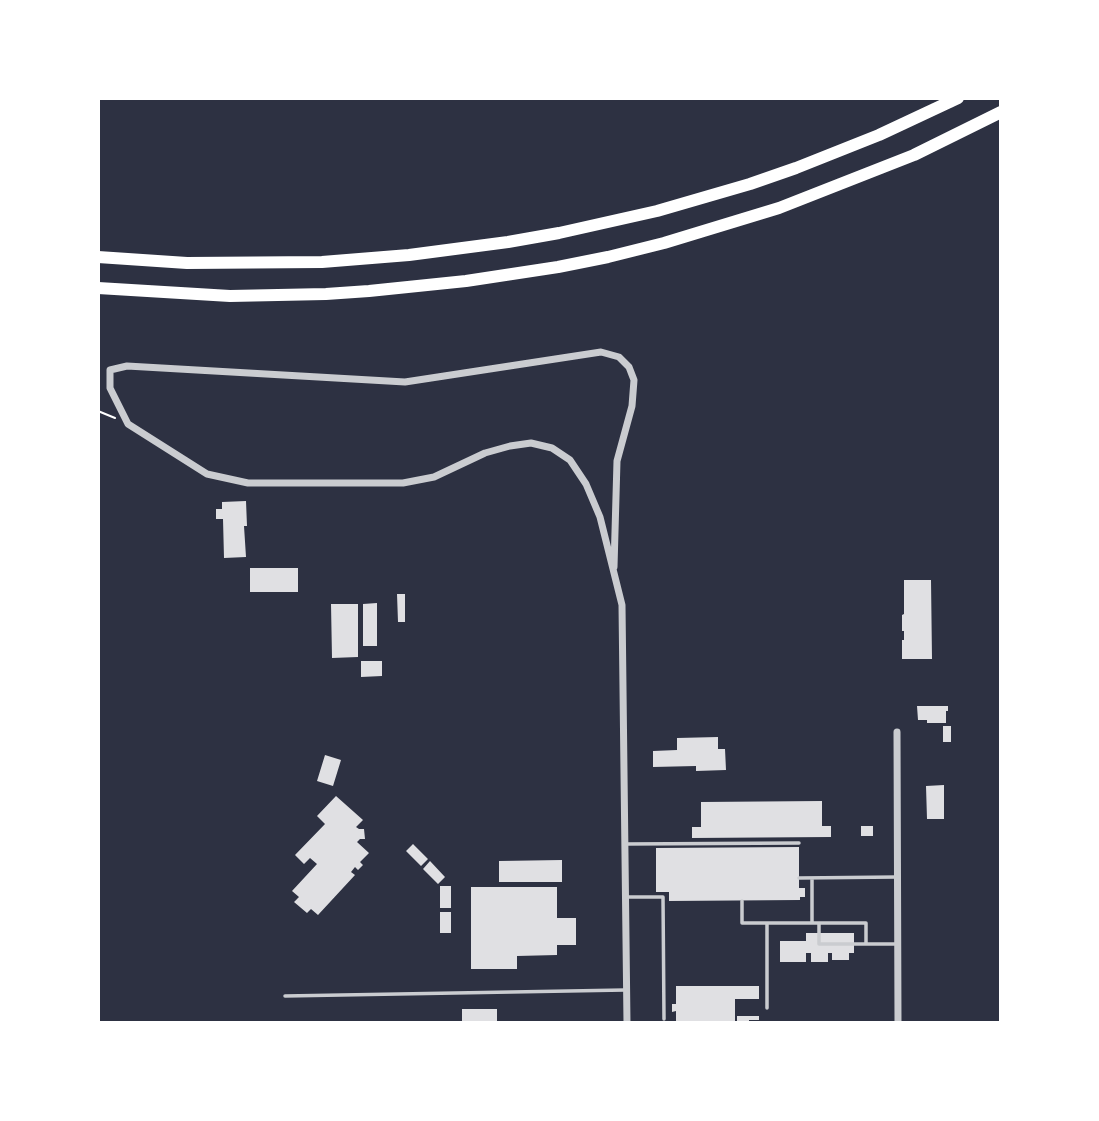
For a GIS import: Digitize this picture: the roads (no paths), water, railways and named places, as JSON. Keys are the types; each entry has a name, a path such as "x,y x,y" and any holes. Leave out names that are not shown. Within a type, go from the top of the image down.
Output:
{"highway":[{"path":"98,257 187,263 322,261 409,255 559,233 657,211 750,184 869,139 958,98"},
{"path":"98,288 230,296 327,294 466,281 571,264 664,243 779,208 914,155 1001,112"}],"street":[{"path":"614,567 617,461 632,406 634,380 629,367 619,357 601,352 405,382 127,366 110,370 110,388 128,424 208,474 248,483 402,483 434,477 485,453 531,443 552,448 570,460 586,484 600,517 622,605 627,1023"},
{"path":"897,732 898,1023"}],"lane":[{"path":"626,844 799,843"},
{"path":"799,878 897,877"},
{"path":"812,878 812,923"},
{"path":"626,897 663,897 664,1019"},
{"path":"742,901 742,923 866,923 866,944"},
{"path":"767,923 767,1008"},
{"path":"819,923 819,944 897,944"},
{"path":"285,996 627,990"}]}
